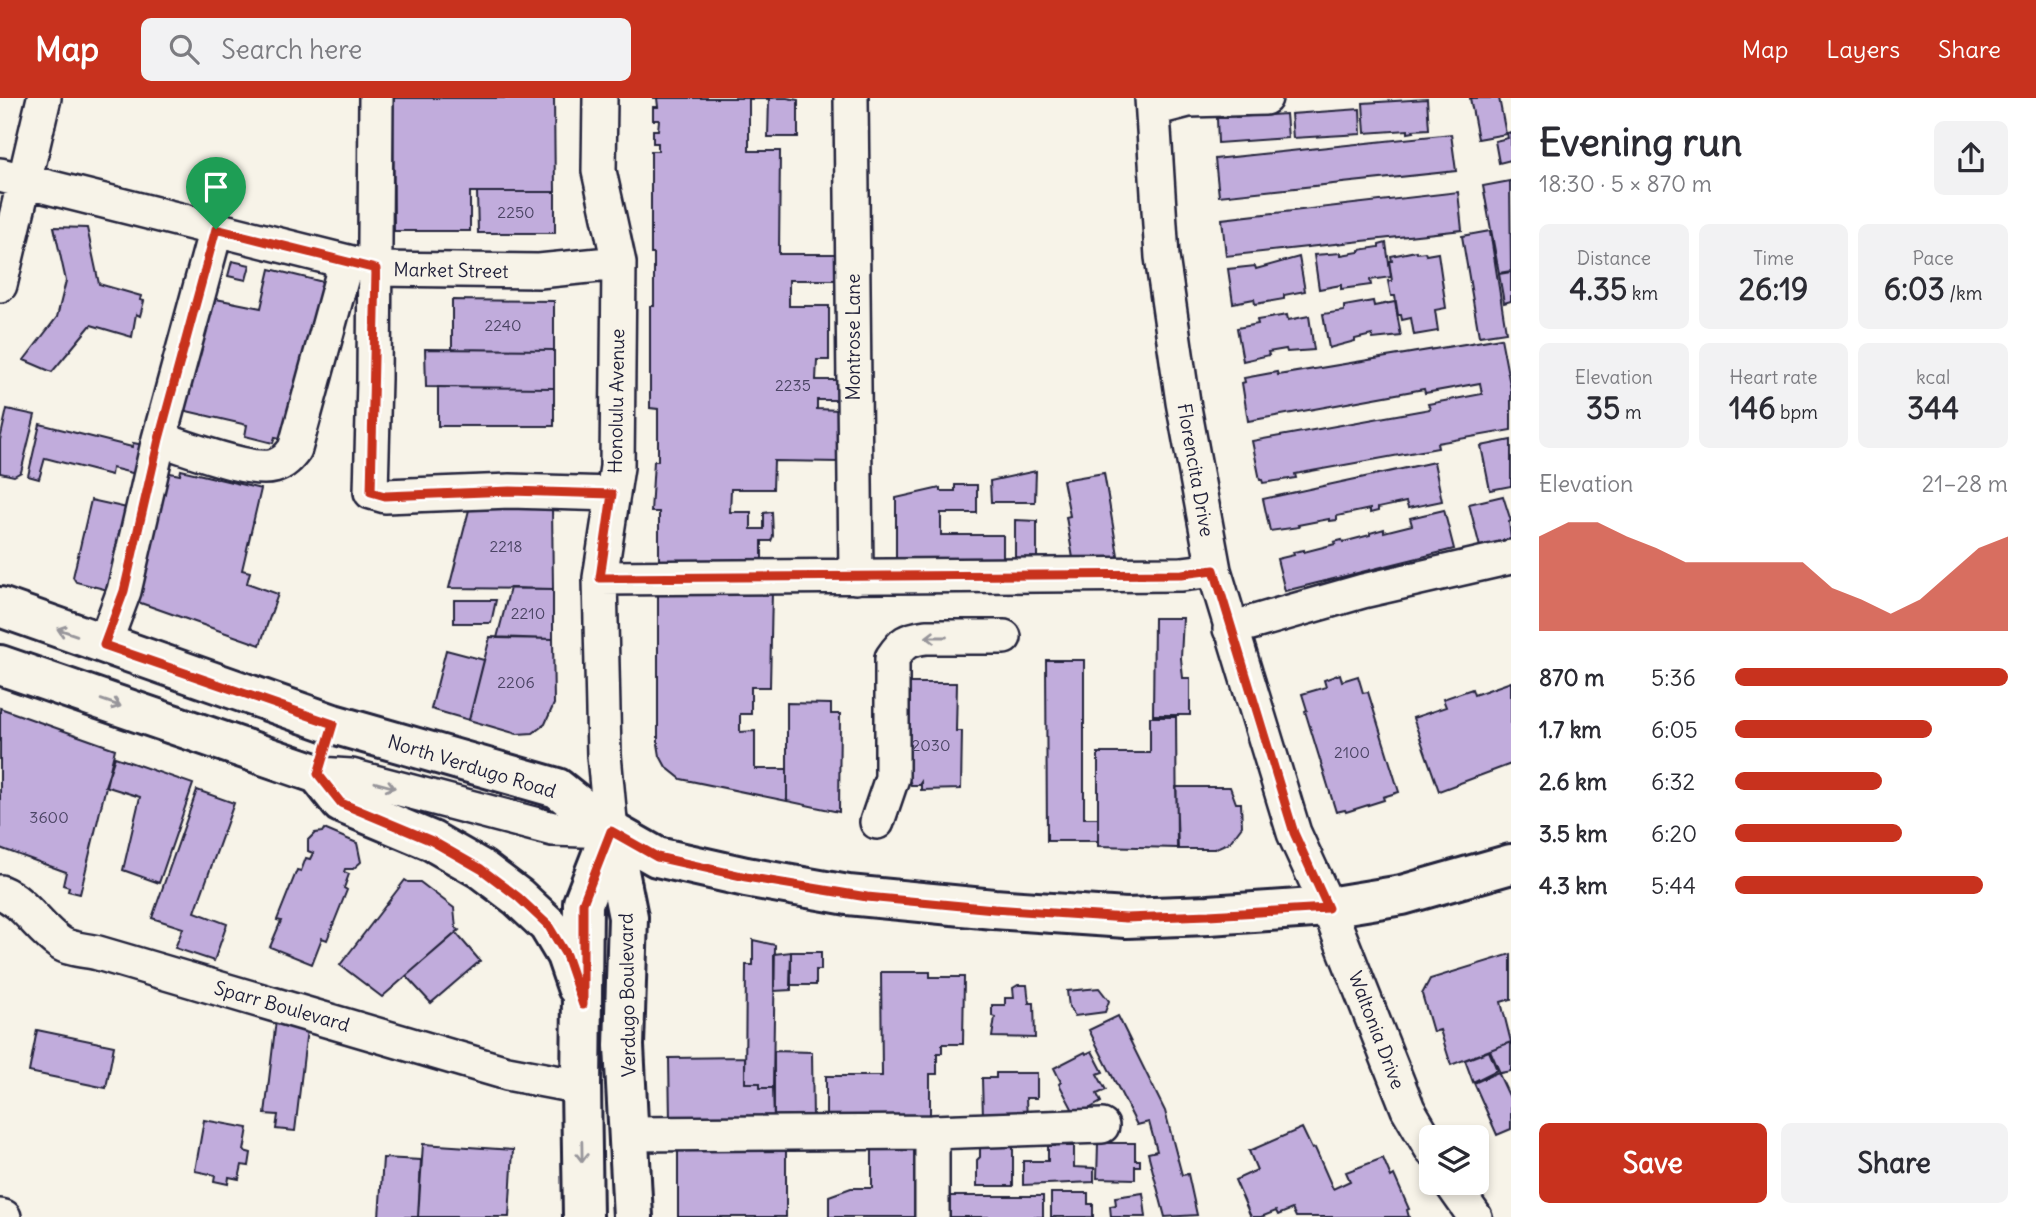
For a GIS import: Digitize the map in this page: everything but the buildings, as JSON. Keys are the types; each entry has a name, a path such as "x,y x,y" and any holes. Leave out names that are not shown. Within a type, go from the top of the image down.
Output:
{"main road":[{"name":"North Verdugo Road","path":"0,607 333,724 557,788 611,831"},
{"name":"North Verdugo Road","path":"0,665 318,774"},
{"path":"333,724 318,774 341,803 432,841 481,869 518,897 548,925 566,955 583,1005"},
{"path":"583,1217 583,903 611,831 657,857 746,877 867,897 1126,918 1328,908 1402,895 1511,864"},
{"name":"Verdugo Boulevard","path":"611,831 628,917 624,1046 634,1217"}],"street":[{"path":"0,285 12,178 44,98"},
{"path":"376,98 361,266 371,492 385,496 510,491 612,494"},
{"name":"Honolulu Avenue","path":"600,98 599,171 619,263 617,467 600,578 604,755 611,831"},
{"name":"Montrose Lane","path":"851,98 856,577"},
{"path":"1152,103 1265,98"},
{"name":"Florencita Drive","path":"1152,103 1162,257 1183,402 1214,570 1294,833 1328,908"},
{"name":"Market Street","path":"12,178 361,266 539,271 619,263"},
{"path":"104,645 124,591 159,439 216,229"},
{"path":"159,439 256,468 286,461 295,449 361,266"},
{"path":"1230,629 1363,591 1511,557"},
{"path":"600,578 1182,574 1214,570"},
{"path":"877,822 892,778 892,658 902,643 926,637 1004,637"},
{"name":"North Verdugo Road","path":"318,774 351,776 553,829 611,831"},
{"name":"Sparr Boulevard","path":"0,892 10,896 43,930 63,945 350,1025 507,1073 582,1087"},
{"name":"Waltonia Drive","path":"1328,908 1408,1110 1419,1128"},
{"path":"630,1134 932,1132 1102,1126"},
{"path":"932,1132 932,1217"},
{"path":"1459,1195 1475,1217"}],"route":[{"path":"216,229 376,269 371,492 385,496 510,491 612,494 600,578 1182,574 1214,570 1294,833 1328,908 1126,918 848,895 746,877 657,857 611,831 583,903 583,1005 566,955 548,925 518,897 481,869 432,841 341,803 318,774 333,724 104,645 124,591 159,439 216,229"}]}
